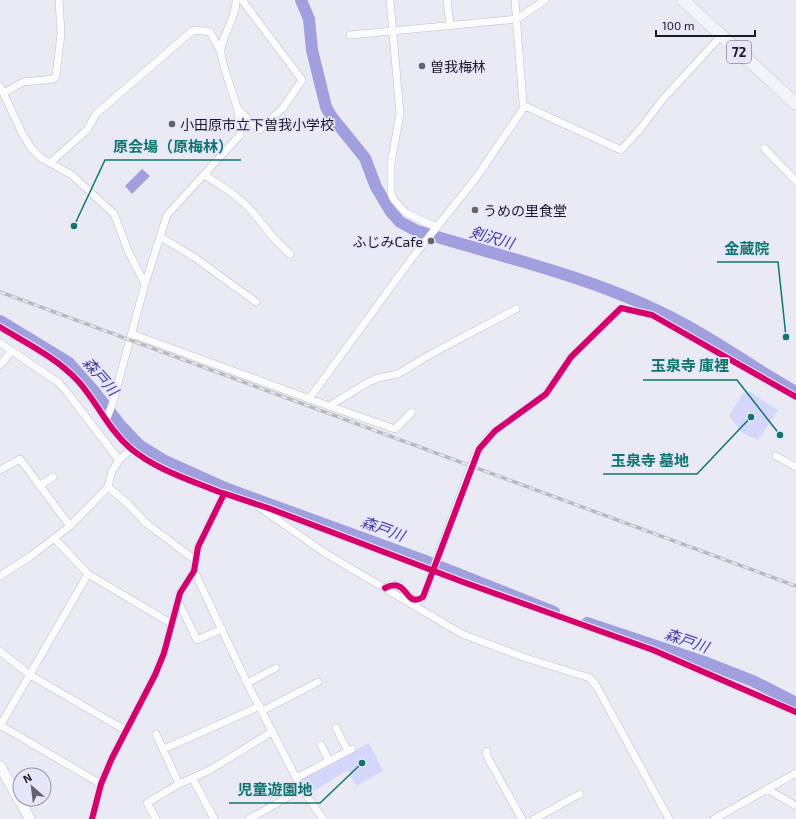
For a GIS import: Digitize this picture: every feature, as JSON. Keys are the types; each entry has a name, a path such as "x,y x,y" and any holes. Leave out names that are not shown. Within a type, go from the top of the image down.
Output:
{"main road":[{"name":"72","path":"683,0 796,104"}],"street":[{"path":"4,93 23,82 54,78 56,76 61,34 59,0"},
{"path":"221,52 236,8 236,0"},
{"path":"238,109 259,130 283,108 302,80 242,0"},
{"path":"390,0 394,30 400,114 391,163 391,194 394,200 406,213 435,229"},
{"path":"447,0 450,25"},
{"path":"515,0 523,104 621,150 641,128 663,99 721,36"},
{"path":"350,35 517,19 545,0"},
{"path":"50,163 87,130 96,114 192,31 210,32 221,52 238,109 240,135 167,215 145,284 112,404 106,420"},
{"path":"0,86 23,135 41,158 72,175 108,207 118,221 129,253 145,284"},
{"path":"309,399 435,229 476,178 525,106"},
{"path":"764,148 796,181"},
{"path":"204,175 237,196 255,214 279,245 290,254"},
{"path":"161,237 194,257 256,302"},
{"path":"385,588 393,584 398,585 413,600 418,600 423,597 474,458 485,440 546,394 571,357 621,308 652,315 796,397"},
{"path":"329,406 367,383 378,378 398,374 431,354 516,309"},
{"path":"0,327 63,368 78,382 116,435 131,449 153,464 223,493 463,582 653,650 796,712"},
{"path":"132,334 395,429 412,412"},
{"path":"0,343 62,386 119,460"},
{"path":"0,365 11,352"},
{"path":"0,576 56,539 70,526 108,487 112,471 119,460 131,449"},
{"path":"776,456 795,468 796,467"},
{"path":"0,470 20,459 70,526"},
{"path":"39,486 53,476"},
{"path":"108,487 126,502 146,523 195,560"},
{"path":"92,819 101,784 125,730 155,675 164,653 180,593 194,571 198,547 223,493"},
{"path":"254,504 325,553 462,634 523,657 590,678 597,687 668,819"},
{"path":"56,539 88,574 172,624"},
{"path":"194,571 247,683 298,777 302,789 323,819"},
{"path":"88,574 0,725 101,784"},
{"path":"178,601 197,640 222,629"},
{"path":"0,651 30,675 125,730"},
{"path":"247,683 276,668"},
{"path":"164,749 261,709 318,682"},
{"path":"298,777 350,750 336,728"},
{"path":"156,819 148,803 179,784 193,779 210,770 272,730"},
{"path":"156,734 179,784"},
{"path":"321,745 329,761"},
{"path":"487,751 486,754 492,767 522,819"},
{"path":"0,766 30,819"},
{"path":"714,819 796,773"},
{"path":"193,779 214,819"},
{"path":"249,819 302,789"},
{"path":"768,789 796,806"},
{"path":"534,819 580,794"}],"shaded area":[{"path":"750,392 778,410 758,440 742,433 729,416 743,393"},
{"path":"369,743 383,771 356,786 348,770 309,794 301,778"}],"water":[{"path":"142,169 150,176 132,194 125,186"}],"waterway":[{"name":"剣沢川","path":"301,0 309,19 312,50 326,107 331,116 365,158 376,187 391,212 400,222 417,231 551,270 617,293 695,330 796,392"},
{"name":"森戸川","path":"0,321 69,363 93,390 120,425 139,445 165,461 225,488 428,562 554,612"},
{"name":"森戸川","path":"587,623 707,663 753,681 796,703"}],"railway":[{"path":"0,292 796,586"}],"cycle path":[{"path":"385,588 393,585 398,586 403,589 412,599 417,600 423,597 479,449 495,431 546,394 571,357 621,308 652,315 796,397"},
{"path":"0,327 41,351 70,373 85,389 122,441 140,456 163,469 224,494 198,547 194,571 180,593 164,653 155,675 112,758 101,784 92,819"},
{"path":"223,493 268,508 463,582 653,650 796,712"}],"place":[{"name":"曽我梅林","path":"422,66"},
{"name":"小田原市立下曽我小学校","path":"172,124"},
{"name":"うめの里食堂","path":"475,210"},
{"name":"原会場（原梅林）","path":"74,226"},
{"name":"ふじみCafe","path":"431,241"},
{"name":"金蔵院","path":"786,337"},
{"name":"玉泉寺 墓地","path":"751,417"},
{"name":"玉泉寺 庫裡","path":"780,435"},
{"name":"児童遊園地","path":"362,763"}]}
